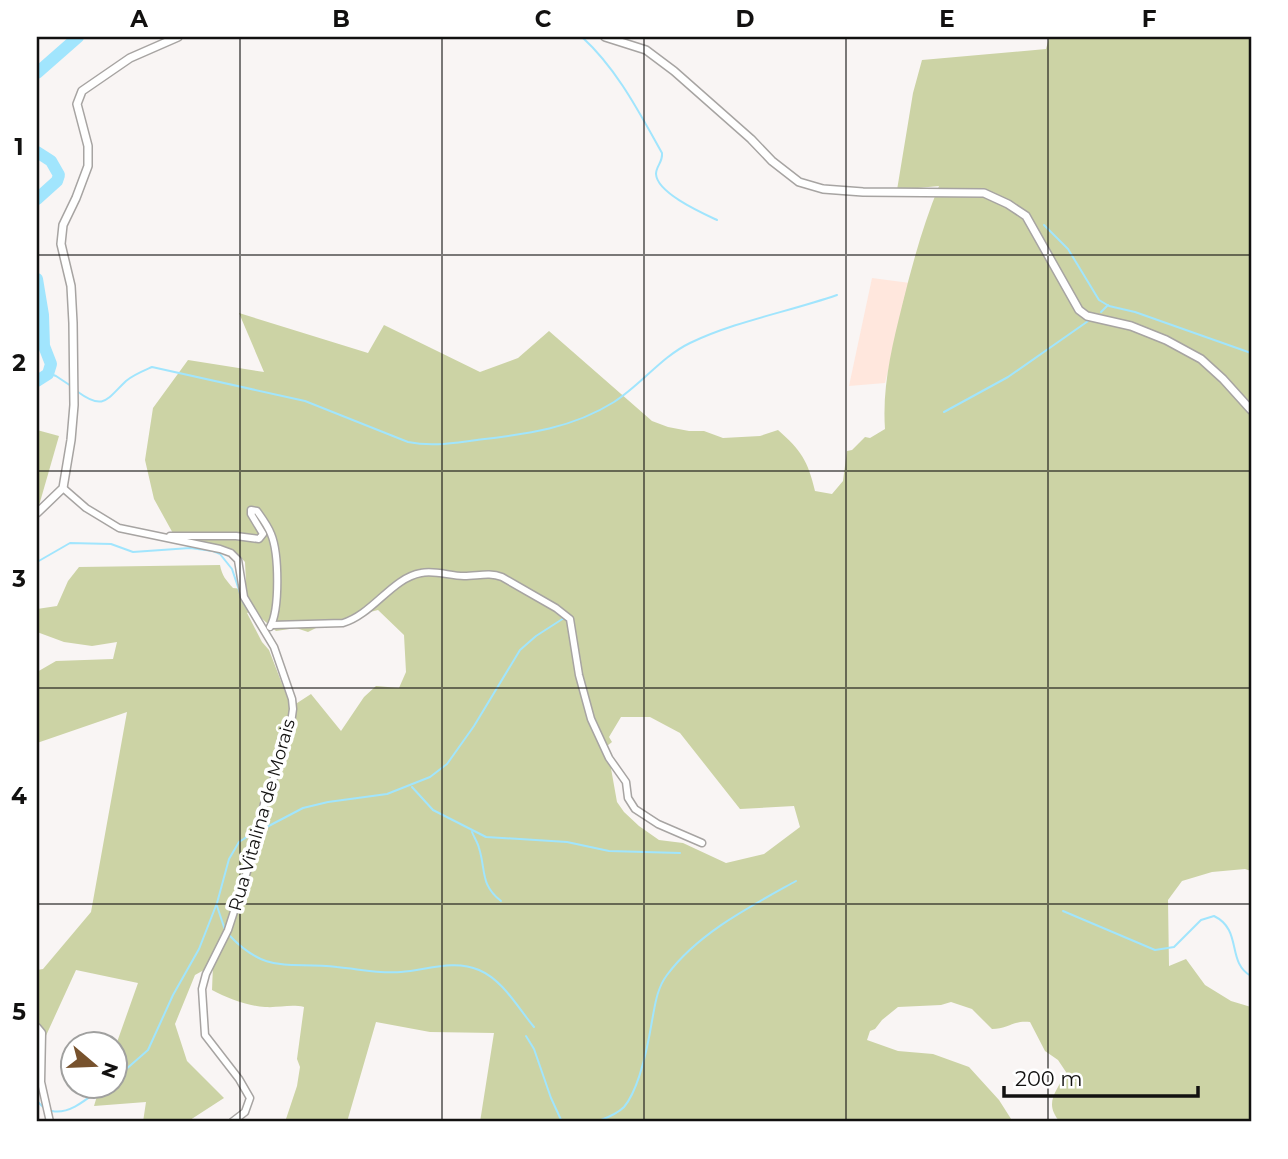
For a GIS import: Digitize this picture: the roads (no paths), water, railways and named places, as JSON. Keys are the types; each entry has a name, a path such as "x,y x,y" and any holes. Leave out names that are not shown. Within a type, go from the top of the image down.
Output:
{"street":[{"path":"37,513 63,488 71,440 74,395 71,286 61,244 63,225 88,166 88,146 77,104 82,91 130,58 178,37"},
{"path":"605,37 646,50 674,71 772,161 799,182 823,189 984,193 1008,204 1026,216 1079,310 1087,316 1131,326 1166,340 1201,359 1251,410"},
{"name":"Rua Vitalina de Morais","path":"63,488 86,508 119,528 220,549 236,556 244,597 274,647 292,699 290,730 264,804 254,850 233,916 206,974 202,989 205,1035 250,1098 245,1112 232,1122"},
{"path":"161,537 186,535 259,539 262,531 251,514 251,510 255,509 274,544 276,607 272,625"},
{"path":"265,630 272,625 343,623 353,620 401,582 419,573 462,576 493,573 502,576 570,619 579,675 590,719 609,758 626,782 628,798 635,809 658,824 702,843"},
{"path":"37,1027 42,1033 41,1082 50,1122"}],"waterway":[{"path":"37,73 78,37"},
{"path":"582,37 617,77 662,153 656,171 658,181 681,202 717,220"},
{"path":"37,152 51,161 59,175 57,181 37,199"},
{"path":"1044,225 1068,249 1099,300 1109,306 1135,312 1251,353"},
{"path":"37,279 43,315 44,346 51,364 48,374 37,381"},
{"path":"78,392 100,402 129,379 152,367 305,401 408,442 442,444 495,438 548,429 598,411 633,388 670,356 690,343 725,329 837,295"},
{"path":"1101,312 1108,305"},
{"path":"944,412 1008,377 1091,319"},
{"path":"48,373 71,386"},
{"path":"37,562 70,543 111,544 133,552 190,548 213,551 220,554 232,569 248,610"},
{"path":"263,829 303,808 387,794 430,777 447,764 474,726 520,650 564,618"},
{"path":"412,787 433,810 486,837 567,842 609,851 680,853"},
{"path":"130,1066 148,1050 173,995 199,949 217,903 229,859 239,842 256,831"},
{"path":"472,832 487,883 501,901"},
{"path":"596,1122 621,1110 635,1089 646,1054 657,997 667,975 710,933 796,881"},
{"path":"217,906 225,930"},
{"path":"1063,911 1155,950 1174,947 1201,920 1214,916 1228,929 1239,963 1251,976"},
{"path":"229,935 256,956 280,964 385,972 450,965 470,967 495,980 534,1027"},
{"path":"526,1036 534,1049 562,1122"},
{"path":"52,1111 66,1110 84,1100"},
{"path":"37,1101 43,1107"}]}
